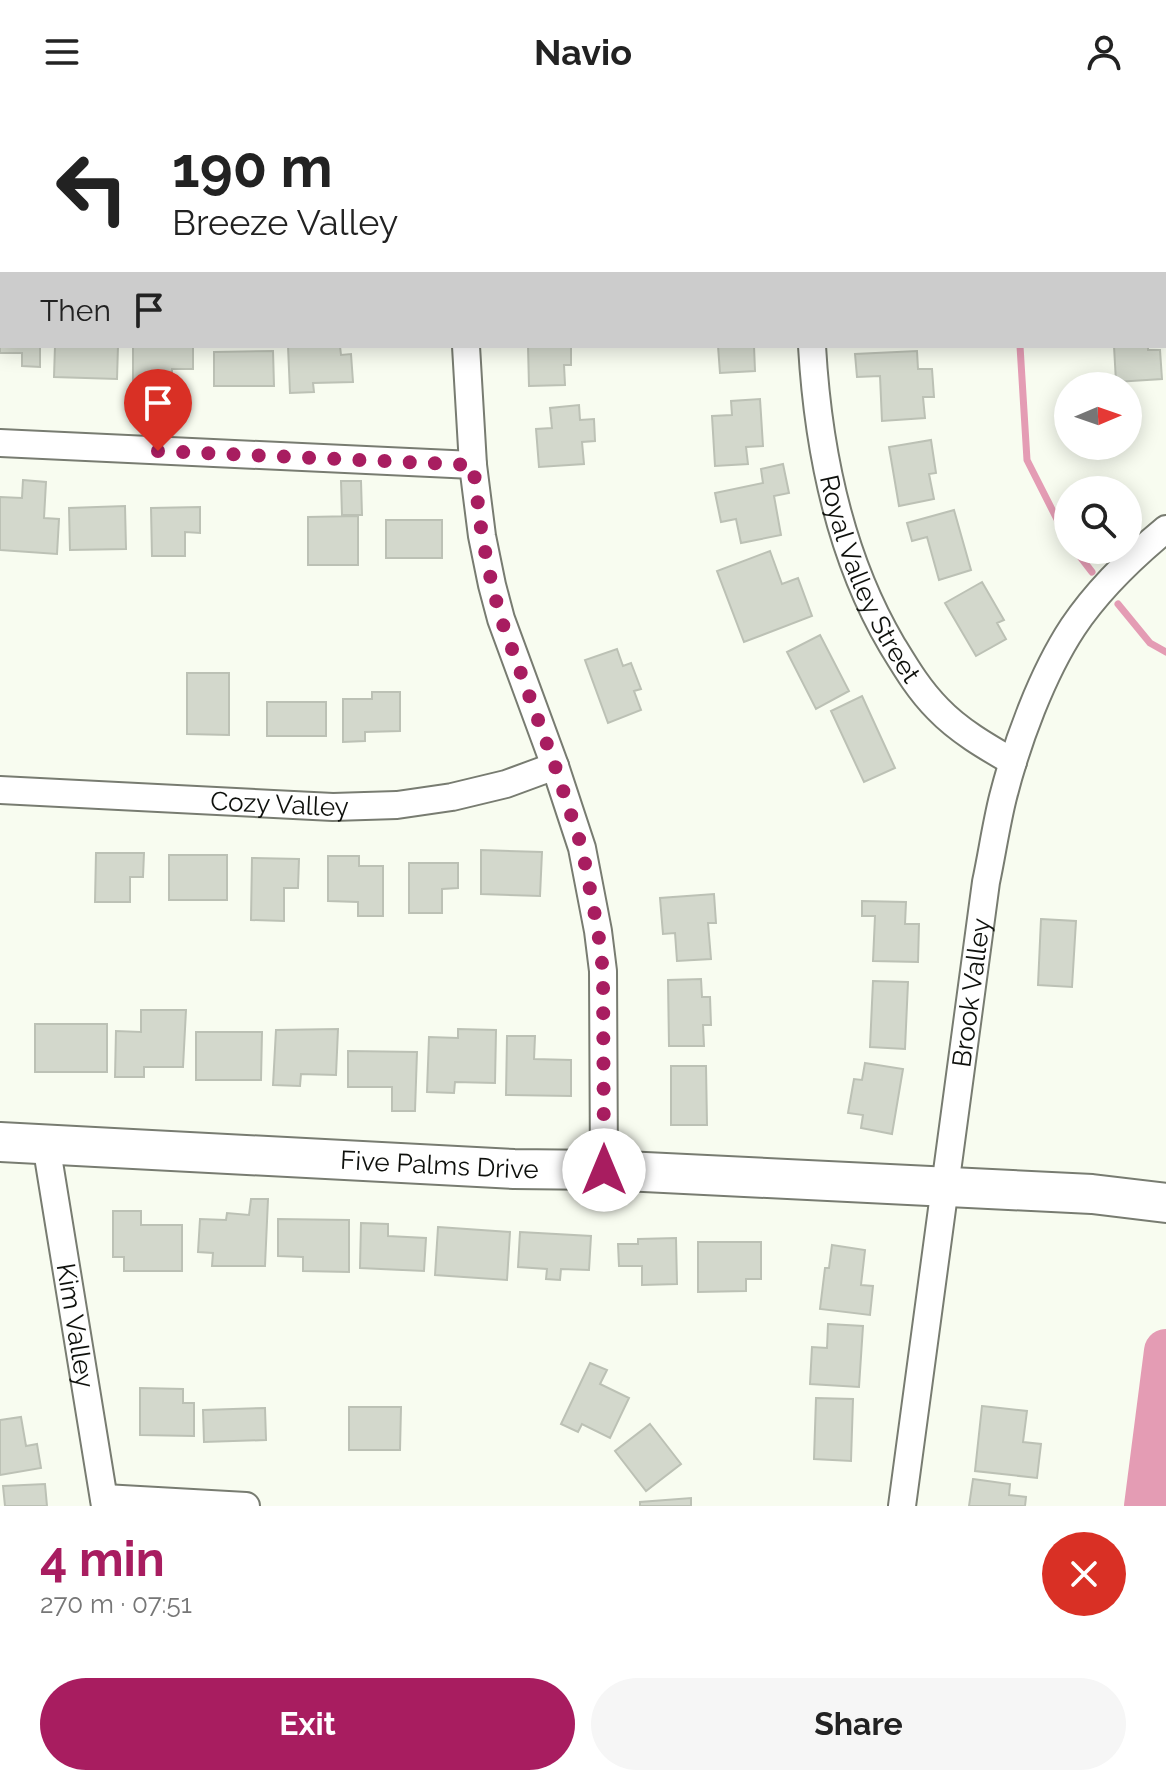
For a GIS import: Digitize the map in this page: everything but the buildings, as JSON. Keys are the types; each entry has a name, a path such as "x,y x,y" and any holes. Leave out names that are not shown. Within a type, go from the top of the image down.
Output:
{"street":[{"path":"466,348 473,465 482,536 498,608 582,848 598,931 603,971 604,1170"},
{"name":"Royal Valley Street","path":"812,348 830,485 852,562 877,620 914,682 941,712 979,743 1013,762"},
{"path":"0,443 473,465"},
{"name":"Brook Valley","path":"902,1506 986,882 1002,799 1036,700 1074,625 1103,590 1166,529"},
{"name":"Cozy Valley","path":"0,790 333,807 397,805 452,797 506,784 555,766"},
{"name":"Five Palms Drive","path":"0,1142 514,1169 604,1170 946,1186 1092,1194 1158,1202"},
{"name":"Kim Valley","path":"46,1144 104,1502"},
{"path":"104,1502 246,1506"}],"waterway":[{"path":"1020,348 1027,460 1054,513"},
{"path":"1086,564 1092,572"},
{"path":"1118,604 1150,643 1166,652"},
{"path":"1146,1506 1166,1351"}],"route":[{"path":"158,451 473,465 482,536 501,619 582,848 598,931 603,971 604,1170"}]}
